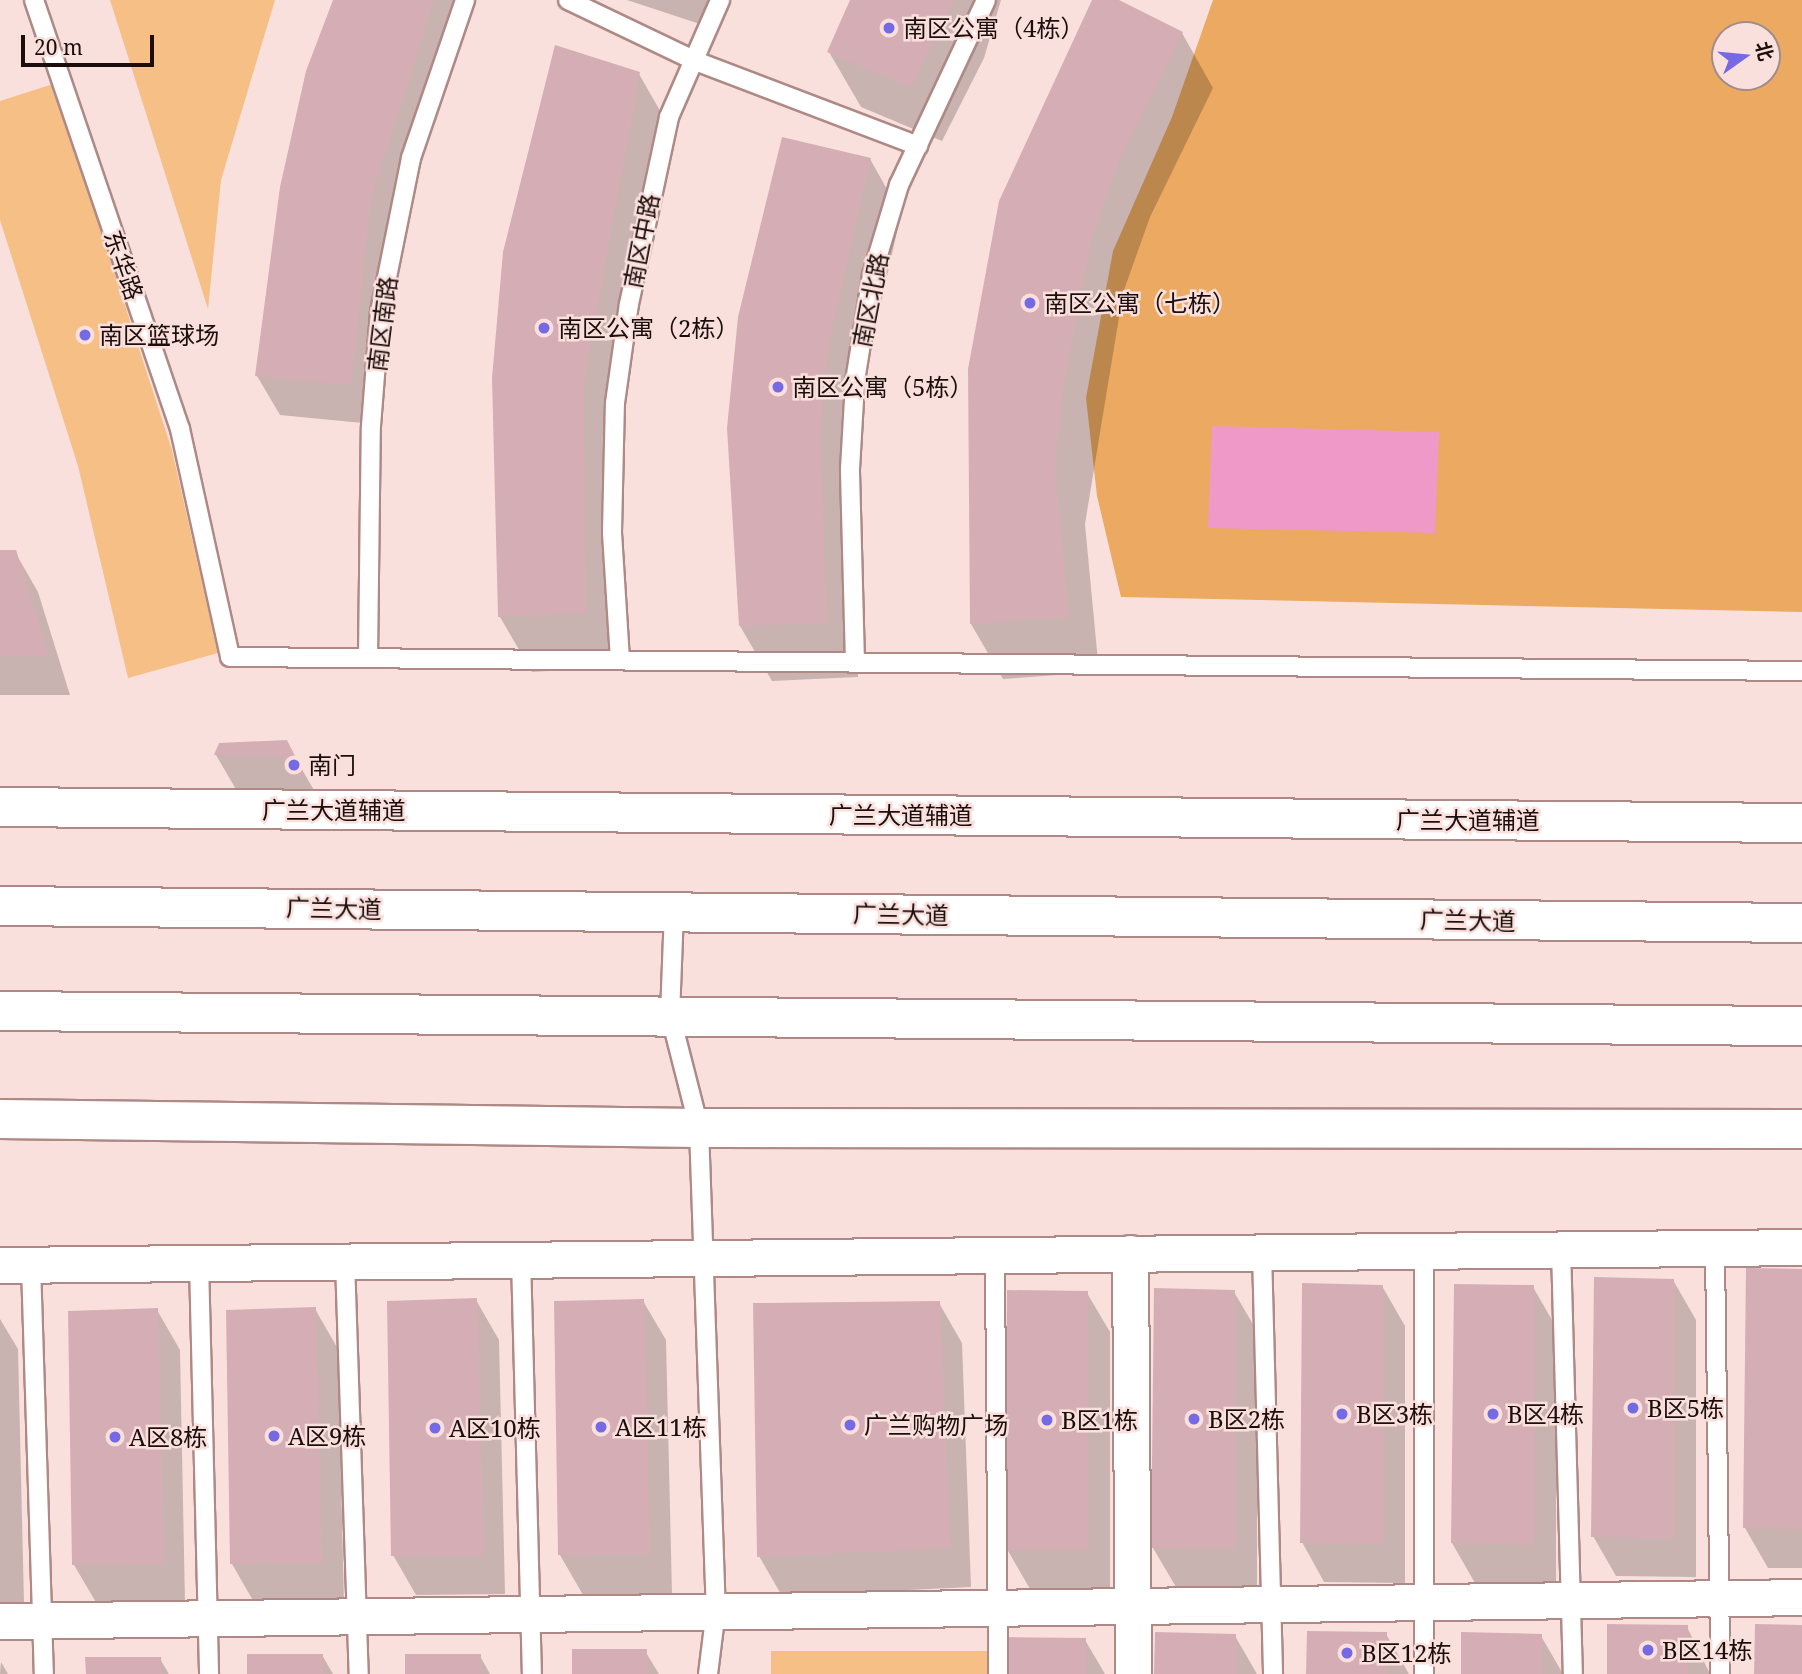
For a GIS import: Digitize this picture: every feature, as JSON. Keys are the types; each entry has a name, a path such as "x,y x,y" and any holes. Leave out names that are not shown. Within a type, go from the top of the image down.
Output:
{"main road":[{"name":"广兰大道辅道","path":"0,807 1802,822"},
{"name":"广兰大道","path":"0,906 1802,923"},
{"path":"0,1011 670,1014 1802,1026"},
{"path":"0,1119 699,1128 1802,1129"}],"street":[{"path":"15,1265 1802,1247"},
{"path":"1130,1253 1133,1674"},
{"path":"0,1621 1802,1597"}],"lane":[{"name":"东华路","path":"34,0 180,429 230,657 368,658"},
{"name":"南区南路","path":"368,658 371,426 380,312 411,158 465,0"},
{"path":"568,0 693,60 918,146"},
{"name":"南区中路","path":"620,660 612,532 615,403 646,210 670,117 720,0"},
{"name":"南区北路","path":"855,663 855,381 872,275 918,146 986,0"},
{"path":"368,658 1802,671"},
{"path":"674,911 670,1014 699,1128 716,1610 708,1674"},
{"path":"1715,1248 1720,1674"},
{"path":"1560,1249 1573,1674"},
{"path":"1424,1250 1424,1674"},
{"path":"1262,1252 1273,1674"},
{"path":"995,1254 998,1674"},
{"path":"521,1258 532,1674"},
{"path":"345,1261 359,1674"},
{"path":"199,1262 209,1674"},
{"path":"15,1265 44,1674"}],"shaded area":[{"path":"110,0 275,0 221,180 208,309"},
{"path":"1213,0 1802,0 1802,612 1121,597 1097,496 1086,398 1113,251 1172,117"},
{"name":"南区篮球场","path":"53,84 172,450 218,653 128,678 78,466 0,220 0,101"},
{"path":"1212,426 1439,432 1435,533 1208,528"},
{"path":"771,1651 989,1651 989,1674 771,1674"}],"building":[{"path":"333,0 434,0 371,199 351,385 255,376 280,187 306,71"},
{"name":"南区公寓（4栋）","path":"850,0 954,0 911,87 827,52"},
{"name":"南区公寓（七栋）","path":"1092,0 1119,0 1183,32 1119,161 1092,237 1063,387 1055,468 1069,617 970,624 968,369 999,201"},
{"name":"南区公寓（2栋）","path":"555,45 640,72 584,380 586,613 498,617 492,378 503,252"},
{"name":"南区公寓（5栋）","path":"782,137 871,158 828,346 820,431 827,623 739,626 727,428 738,317"},
{"path":"0,550 16,550 49,656 0,656"},
{"name":"南门","path":"287,740 304,774 294,777 282,755 214,755 219,743"},
{"path":"1746,1268 1802,1269 1802,1529 1743,1528"},
{"name":"B区5栋","path":"1594,1277 1674,1279 1674,1538 1591,1537"},
{"name":"B区3栋","path":"1302,1283 1383,1285 1383,1544 1300,1543"},
{"name":"B区4栋","path":"1454,1284 1534,1285 1534,1545 1451,1543"},
{"name":"B区2栋","path":"1154,1288 1235,1290 1235,1549 1151,1548"},
{"name":"B区1栋","path":"1007,1290 1088,1291 1088,1550 1005,1550"},
{"name":"A区10栋","path":"477,1298 484,1555 391,1556 387,1301"},
{"name":"A区11栋","path":"644,1299 650,1554 558,1555 554,1301"},
{"name":"广兰购物广场","path":"940,1301 950,1548 757,1557 753,1303"},
{"name":"A区9栋","path":"316,1307 322,1563 230,1564 226,1310"},
{"name":"A区8栋","path":"158,1308 164,1564 72,1565 68,1311"},
{"name":"B区14栋","path":"1607,1624 1688,1625 1688,1674 1607,1674"},
{"path":"1755,1624 1802,1625 1802,1674 1754,1674"},
{"name":"B区12栋","path":"1307,1631 1387,1632 1387,1674 1306,1674"},
{"path":"1155,1632 1236,1634 1236,1674 1154,1674"},
{"path":"1461,1632 1542,1634 1542,1674 1461,1674"},
{"path":"1006,1637 1086,1638 1086,1674 1006,1674"},
{"path":"572,1649 647,1649 647,1674 572,1674"},
{"path":"247,1654 323,1654 323,1674 247,1674"},
{"path":"405,1654 481,1654 481,1674 405,1674"},
{"path":"85,1657 161,1657 162,1674 86,1674"}],"place":[{"name":"南区公寓（4栋）","path":"889,28"},
{"name":"南区公寓（七栋）","path":"1030,303"},
{"name":"南区公寓（2栋）","path":"544,328"},
{"name":"南区篮球场","path":"85,335"},
{"name":"南区公寓（5栋）","path":"778,387"},
{"name":"南门","path":"294,765"},
{"name":"B区5栋","path":"1633,1408"},
{"name":"B区3栋","path":"1342,1414"},
{"name":"B区4栋","path":"1493,1414"},
{"name":"B区2栋","path":"1194,1419"},
{"name":"B区1栋","path":"1047,1420"},
{"name":"广兰购物广场","path":"850,1425"},
{"name":"A区11栋","path":"601,1427"},
{"name":"A区10栋","path":"435,1428"},
{"name":"A区9栋","path":"274,1436"},
{"name":"A区8栋","path":"115,1437"},
{"name":"B区14栋","path":"1648,1650"},
{"name":"B区12栋","path":"1347,1653"}]}
